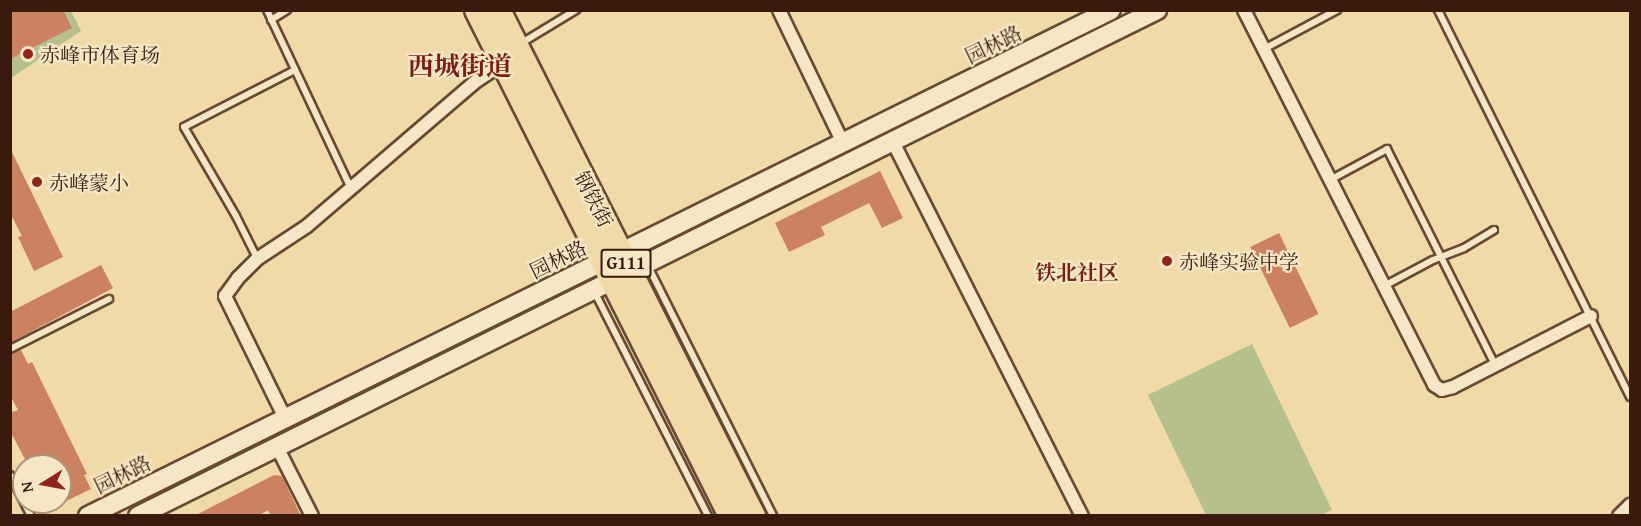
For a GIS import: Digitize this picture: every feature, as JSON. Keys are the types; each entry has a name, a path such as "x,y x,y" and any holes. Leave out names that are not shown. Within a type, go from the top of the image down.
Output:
{"highway":[{"name":"钢铁街","path":"476,10 502,64 754,516"},
{"name":"钢铁街","path":"499,10 730,516"}],"street":[{"path":"779,10 843,143"},
{"name":"园林路","path":"138,516 277,447 617,271 843,143 1111,10"},
{"name":"园林路","path":"88,516 285,418 617,271 893,142 1157,10"},
{"path":"1244,10 1434,385 1442,390 1453,387 1591,316"},
{"path":"285,418 225,296 238,278 257,259 307,226 350,186 475,82 502,64"},
{"path":"893,142 1082,516"},
{"path":"277,447 312,516"},
{"path":"1619,516 1630,505"}],"lane":[{"path":"267,10 350,186"},
{"path":"272,20 287,10"},
{"path":"517,46 576,10"},
{"path":"1263,49 1337,10"},
{"path":"1438,10 1630,397"},
{"path":"257,259 236,216 184,127 295,70"},
{"path":"1330,180 1387,149 1495,365"},
{"path":"1383,286 1464,248 1494,230"},
{"path":"617,271 708,516"},
{"path":"617,271 773,516"},
{"path":"10,349 109,299"},
{"path":"10,475 30,516"}],"green space":[{"name":"赤峰市体育场","path":"11,11 71,11 81,31 11,78"},
{"path":"1252,344 1332,510 1321,515 1206,515 1148,395"}],"building":[{"name":"赤峰市体育场","path":"10,10 63,10 72,28 10,59"},
{"path":"10,148 63,257 34,271 18,237 22,236 10,213"},
{"path":"880,171 903,218 882,228 869,203 821,227 825,235 789,252 775,223"},
{"path":"1279,233 1318,314 1290,328 1250,247"},
{"path":"101,265 113,288 10,343 10,312"},
{"path":"21,350 28,364 32,362 87,474 84,475 91,489 72,498 72,454 22,454 10,431 10,413 18,410 10,395 10,354"},
{"path":"274,475 282,476 301,516 271,516 268,510 258,516 194,516"}],"place":[{"name":"赤峰市体育场","path":"28,54"},
{"name":"赤峰蒙小","path":"37,182"},
{"name":"赤峰实验中学","path":"1167,261"}],"district":[{"name":"西城街道","path":"460,66"},
{"name":"铁北社区","path":"1077,273"}]}
